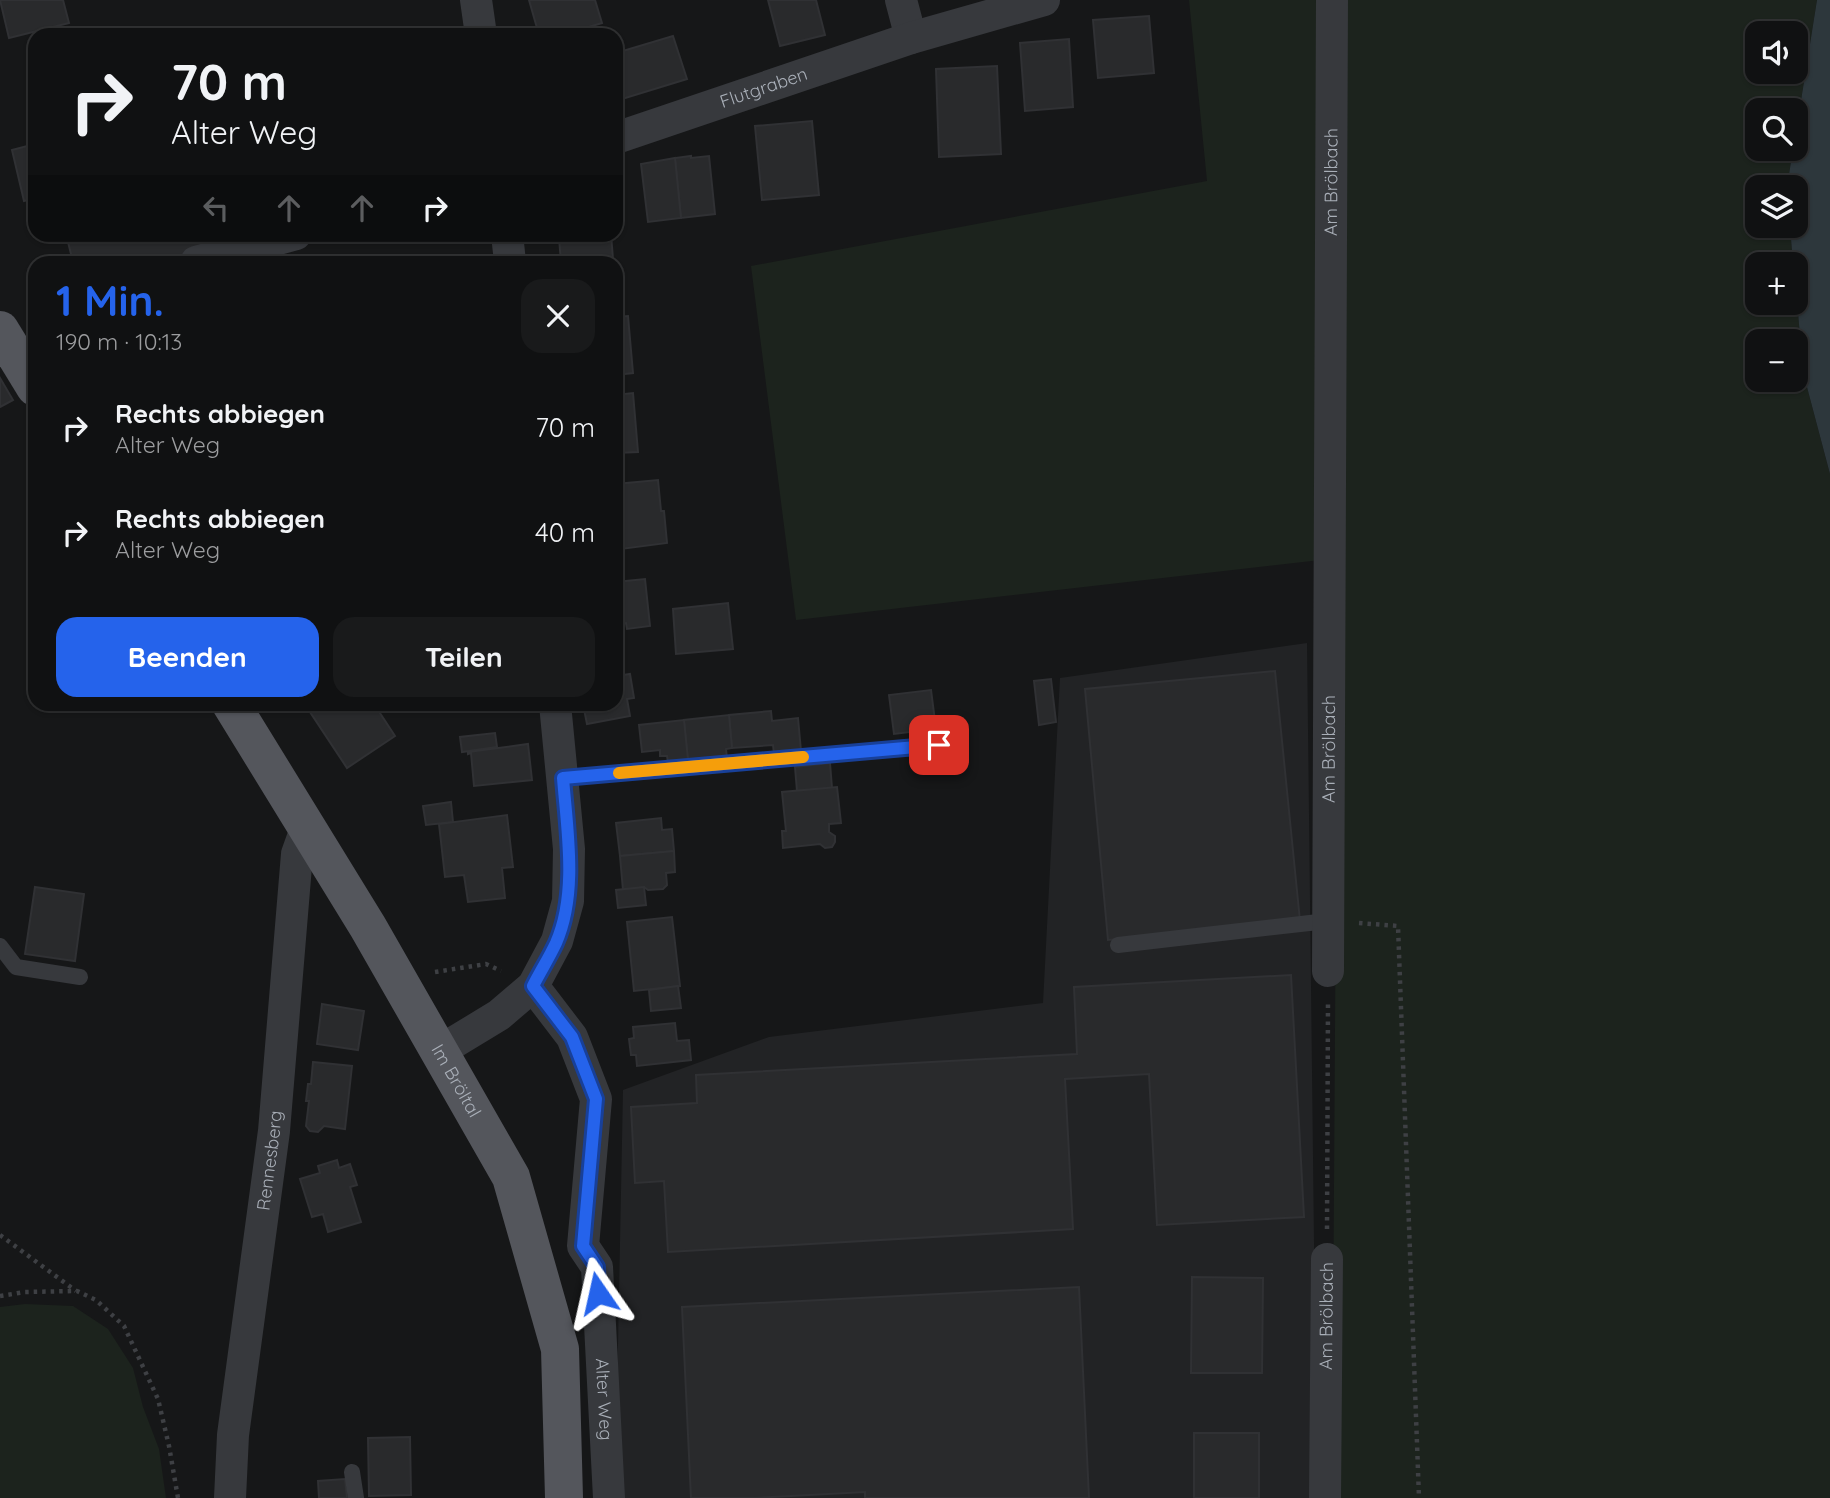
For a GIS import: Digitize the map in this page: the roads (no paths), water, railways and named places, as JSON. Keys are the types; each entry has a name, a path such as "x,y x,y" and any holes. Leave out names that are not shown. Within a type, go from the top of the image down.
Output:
{"main road":[{"path":"0,330 28,376"},
{"name":"Im Bröltal","path":"235,711 368,927 511,1177 560,1349 564,1498"}],"street":[{"path":"476,0 480,28"},
{"path":"901,0 911,38"},
{"name":"Flutgraben","path":"623,136 911,38 1044,0"},
{"name":"Am Brölbach","path":"1328,971 1332,0"},
{"path":"217,256 267,242"},
{"path":"438,1052 499,1015 533,986 557,941 568,901 569,849 556,711"},
{"name":"Rennesberg","path":"230,1498 233,1436 274,1131 297,854 307,826"},
{"name":"Alter Weg","path":"533,986 572,1037 596,1099 583,1246 597,1267 609,1498"},
{"name":"Am Brölbach","path":"1325,1498 1327,1259"}],"lane":[{"path":"563,778 939,745"},
{"path":"1118,945 1327,921"},
{"path":"0,946 16,967 80,977"},
{"path":"352,1472 356,1498"}]}
